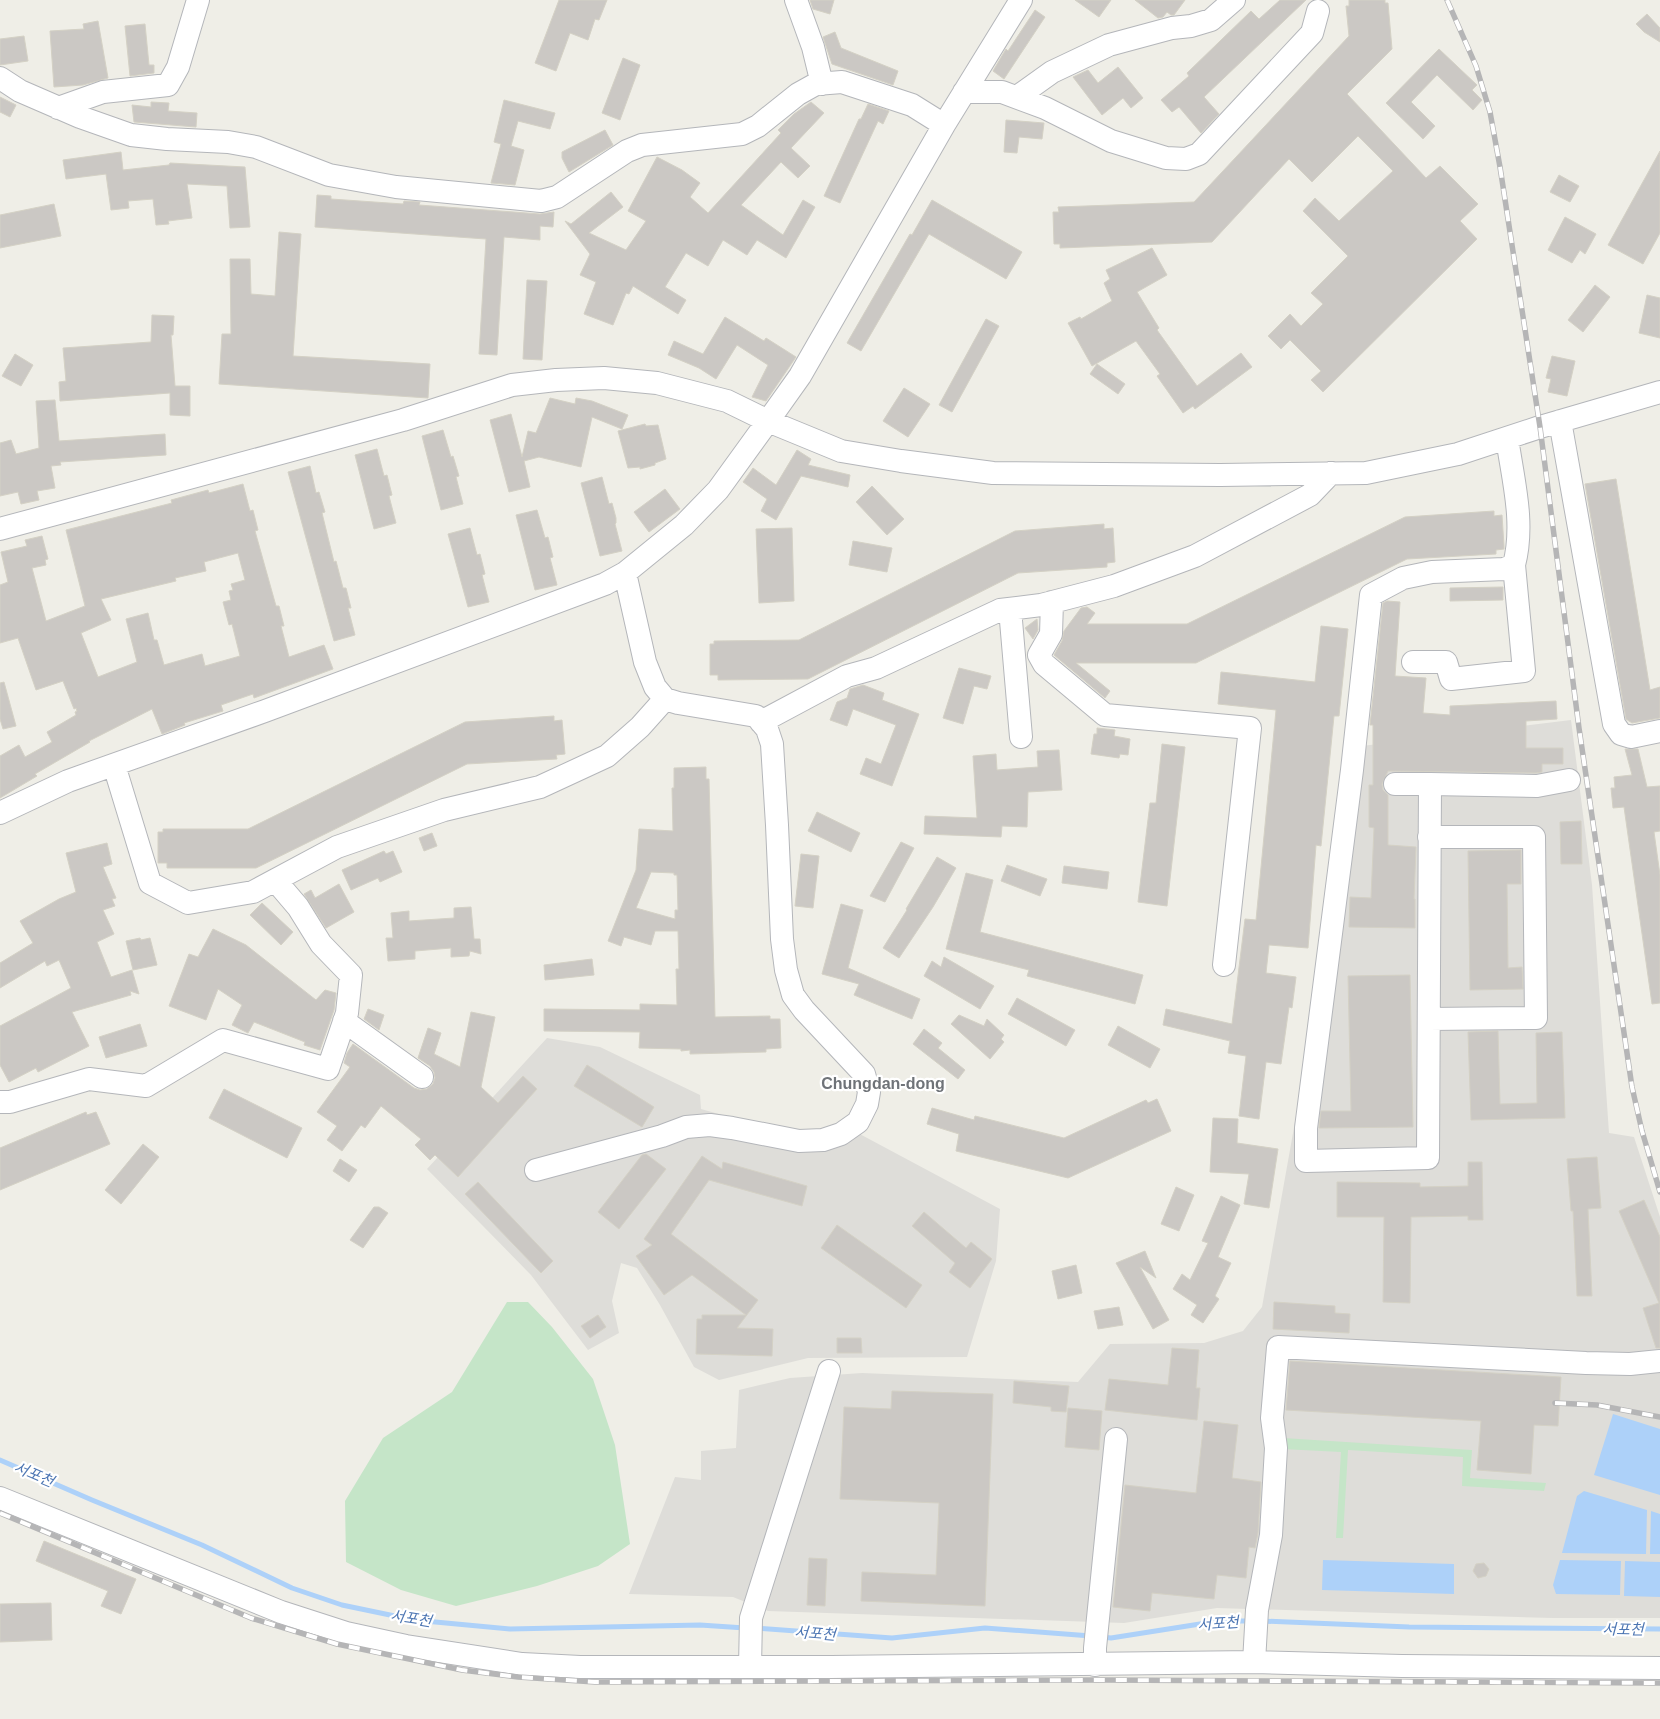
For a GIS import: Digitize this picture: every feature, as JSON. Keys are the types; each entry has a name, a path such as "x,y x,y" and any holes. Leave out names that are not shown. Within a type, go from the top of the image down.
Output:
{"street":[{"path":"58,108 103,92 168,85 178,66 198,0"},
{"path":"796,0 822,84"},
{"path":"0,813 68,781 265,711 605,584 625,573 684,525 718,490 800,376 944,125 1021,0"},
{"path":"1017,98 1052,72 1109,45 1172,28 1191,26 1211,20 1234,0"},
{"path":"964,92 1002,92 1046,108 1111,142 1166,158 1186,159 1199,154 1312,33 1318,11"},
{"path":"0,78 20,91 58,108 131,135 228,142 256,147 329,175 396,187 541,201 557,197 627,151 642,145 742,134 758,126 798,94 816,84 842,82 912,105 944,125"},
{"path":"0,529 403,420 512,385 556,380 604,378 657,383 727,401 768,421 841,451 993,473 1220,475 1366,473 1458,454 1560,421 1660,392"},
{"path":"1560,421 1614,724 1621,734 1630,737 1660,731"},
{"path":"1413,662 1446,662 1451,678 1524,671 1514,565 1517,552 1519,514 1507,438"},
{"path":"761,722 848,676 876,668 1000,610 1052,602 1114,586 1195,556 1310,495 1331,473"},
{"path":"1430,784 1428,1158 1306,1161 1306,1128 1352,770 1371,596 1403,578 1432,572 1504,569 1514,565"},
{"path":"536,1170 662,1136 686,1127 710,1125 798,1141 823,1140 841,1134 858,1122 867,1104 869,1092 864,1074 804,1010 793,995 786,970 782,939 778,825 772,744 767,729 756,716 678,703 665,699 655,687 645,662 625,573"},
{"path":"1052,602 1050,634 1038,655 1044,664 1105,715 1250,728 1224,965"},
{"path":"1010,609 1021,737"},
{"path":"114,765 150,883 188,903 253,892 337,847 444,810 540,787 607,756 640,727 665,699"},
{"path":"1395,784 1537,786 1569,780"},
{"path":"1429,837 1534,837 1536,1018 1429,1019"},
{"path":"0,1102 10,1102 89,1079 146,1086 223,1040 328,1069 344,1020 351,975 321,944 298,907 275,880"},
{"path":"344,1020 422,1077"},
{"path":"1254,1662 1256,1610 1271,1535 1276,1448 1272,1418 1278,1347 1586,1363 1630,1364 1660,1361"},
{"path":"750,1667 750,1628 829,1371"},
{"path":"1095,1656 1116,1439"},
{"path":"0,1498 281,1612 346,1632 388,1642 522,1664 580,1667 750,1667 1095,1656 1402,1666 1660,1668"}],"shaded area":[{"path":"1571,720 1592,885 1609,1133 1634,1137 1660,1217 1660,1618 1553,1618 1217,1608 1124,1623 768,1611 733,1597 629,1594 675,1477 701,1480 701,1451 736,1448 739,1390 790,1378 862,1373 1078,1382 1110,1344 1204,1343 1243,1331 1262,1307 1362,746"},
{"path":"547,1038 600,1047 700,1095 701,1109 779,1131 823,1132 841,1124 1000,1209 996,1261 967,1357 808,1358 719,1380 694,1367 637,1268 621,1263 612,1301 619,1333 588,1350 531,1275 427,1169"}],"green space":[{"path":"507,1302 528,1302 552,1327 593,1379 615,1445 630,1544 598,1566 537,1586 456,1606 401,1590 346,1562 345,1501 383,1438 452,1392"},
{"path":"1283,1438 1472,1450 1470,1478 1546,1483 1544,1491 1462,1486 1463,1457 1348,1450 1343,1538 1336,1538 1341,1452 1282,1449"}],"water":[{"path":"1613,1414 1660,1429 1660,1495 1594,1475"},
{"path":"1584,1491 1647,1510 1646,1554 1562,1553 1577,1496"},
{"path":"1651,1511 1660,1514 1660,1554 1650,1554"},
{"path":"1323,1560 1454,1564 1454,1594 1322,1590"},
{"path":"1560,1560 1621,1561 1620,1595 1556,1594 1553,1585"},
{"path":"1625,1561 1660,1562 1660,1597 1624,1596"}],"building":[{"path":"559,0 607,0 599,20 595,19 588,40 570,33 556,71 535,63"},
{"path":"810,0 834,0 830,14 813,9"},
{"path":"1075,0 1111,0 1099,17"},
{"path":"1135,0 1185,0 1174,15 1167,12 1163,17 1158,18"},
{"path":"1280,0 1306,0 1204,97 1219,114 1201,133 1179,107 1172,112 1161,100 1189,76 1187,73 1251,11 1259,19"},
{"path":"1349,0 1385,0 1385,3 1388,3 1392,49 1347,94 1426,178 1440,166 1478,204 1460,221 1477,239 1323,392 1311,380 1321,371 1290,340 1281,349 1268,336 1290,314 1301,326 1323,304 1311,293 1348,256 1303,211 1315,198 1339,221 1393,171 1358,136 1312,182 1289,159 1212,242 1060,248 1060,244 1054,244 1053,212 1059,212 1058,207 1194,202 1349,36 1346,6 1349,6"},
{"path":"1035,10 1045,17 1004,79 993,71 1006,49 1008,51"},
{"path":"1647,14 1660,28 1660,42 1644,32 1636,24"},
{"path":"98,21 108,78 83,85 54,87 50,31 84,29 83,24"},
{"path":"145,24 149,65 154,65 154,73 130,76 125,26"},
{"path":"835,32 841,48 898,71 893,85 832,64 823,37"},
{"path":"24,36 28,61 0,65 0,39"},
{"path":"1439,49 1477,85 1472,90 1482,100 1473,110 1437,75 1411,102 1435,126 1423,139 1386,103"},
{"path":"623,58 640,65 620,120 602,113"},
{"path":"1118,67 1143,98 1131,108 1123,98 1102,115 1073,77 1088,70 1098,83"},
{"path":"0,97 16,105 10,117 0,112"},
{"path":"504,100 555,113 550,129 518,121 511,146 524,150 515,185 491,183 501,144 494,142"},
{"path":"151,102 169,103 168,111 197,113 196,127 134,122 132,105 151,107"},
{"path":"811,102 824,113 791,148 810,166 798,178 781,162 741,205 783,235 803,200 815,207 786,258 757,240 747,255 723,240 708,266 686,253 665,287 686,300 678,314 633,286 629,294 626,293 613,325 584,314 596,282 580,275 590,254 565,221 571,224 611,192 623,207 589,233 626,250 646,221 628,211 657,157 682,170 700,183 690,197 708,213 781,133 778,130 794,114"},
{"path":"868,104 889,111 883,124 878,121 840,203 824,196 859,119 861,119"},
{"path":"1006,120 1044,123 1042,139 1019,137 1017,153 1004,152"},
{"path":"605,130 613,145 569,172 562,158 562,152"},
{"path":"1660,151 1660,233 1643,264 1608,245"},
{"path":"121,152 123,170 169,165 170,163 245,167 250,227 230,228 227,186 187,184 192,218 168,221 169,224 156,225 153,199 128,201 129,208 111,210 106,174 66,179 63,160"},
{"path":"1559,175 1579,186 1570,202 1550,192"},
{"path":"317,195 331,196 331,199 403,204 404,201 420,202 419,205 540,214 554,212 553,227 540,226 540,240 504,237 497,355 479,354 486,239 315,227"},
{"path":"932,200 1022,252 1006,279 929,234 861,351 847,343 910,234 912,235"},
{"path":"54,204 61,236 0,248 0,215"},
{"path":"1565,217 1596,234 1585,254 1580,250 1572,263 1548,250"},
{"path":"279,232 301,234 293,356 430,364 428,398 219,384 222,334 231,334 230,259 250,259 251,294 275,296"},
{"path":"1152,248 1167,275 1137,292 1159,328 1157,330 1197,386 1241,353 1252,367 1195,409 1193,406 1183,413 1157,376 1160,374 1136,341 1092,366 1068,323 1080,317 1081,319 1112,301 1104,283 1110,279 1106,270"},
{"path":"527,280 547,281 542,360 523,359"},
{"path":"1595,285 1610,297 1583,332 1568,320"},
{"path":"1647,295 1660,298 1660,338 1639,333"},
{"path":"152,315 174,316 173,335 171,335 175,386 190,386 190,416 170,415 170,393 60,401 59,382 66,381 63,348 151,342"},
{"path":"725,317 764,341 766,338 796,357 766,401 752,397 768,365 737,345 716,379 699,368 668,355 674,341 703,354"},
{"path":"986,319 999,326 952,412 939,405"},
{"path":"15,354 33,365 21,386 2,376"},
{"path":"1552,356 1575,361 1567,396 1548,392 1551,379 1546,378"},
{"path":"1097,364 1125,384 1118,394 1090,374"},
{"path":"904,388 930,404 908,437 883,421"},
{"path":"550,398 575,404 576,398 592,401 628,415 622,429 592,417 581,467 539,457 524,461 530,487 509,492 490,420 511,414 522,457 528,431 536,433"},
{"path":"55,400 59,441 165,434 166,455 60,462 61,465 51,466 55,488 37,491 39,500 21,504 18,492 0,496 0,443 11,440 16,454 39,448 36,401"},
{"path":"645,424 646,426 658,425 666,459 655,463 655,465 640,469 640,467 628,468 618,431"},
{"path":"443,430 459,476 456,477 463,504 441,510 422,436"},
{"path":"377,449 384,476 387,475 392,495 389,496 396,523 374,529 355,455"},
{"path":"797,450 811,459 808,465 850,475 848,487 801,476 776,520 761,511 767,499 743,482 753,468 776,485"},
{"path":"310,466 316,493 319,492 325,512 322,513 334,562 336,561 343,588 346,588 351,608 348,608 355,635 334,641 288,472"},
{"path":"602,477 609,504 612,503 622,551 600,556 581,483"},
{"path":"1616,479 1650,690 1660,687 1660,718 1632,723 1626,719 1585,484"},
{"path":"243,484 250,511 253,510 258,530 255,531 276,606 279,606 284,626 281,626 289,657 324,645 333,669 254,698 253,694 221,705 223,711 184,723 185,725 162,734 152,709 89,741 0,798 0,756 19,745 25,757 52,742 47,732 76,715 75,712 77,711 76,708 74,709 63,681 36,690 18,638 0,643 0,585 8,582 1,552 27,546 25,540 42,536 48,559 45,560 46,565 32,568 46,621 85,606 66,530 172,503 171,500 208,490 209,493","holes":["238,553 245,580 231,584 233,590 229,591 231,600 223,602 229,625 232,624 240,656 205,666 202,654 164,665 157,640 154,640 148,613 126,619 137,662 98,677 81,633 111,620 101,599 176,581 175,578 206,571 204,562"]},
{"path":"872,486 904,519 887,535 856,502"},
{"path":"665,489 680,509 649,532 634,512"},
{"path":"537,510 545,538 548,537 553,557 550,558 557,585 535,590 516,515"},
{"path":"1494,511 1494,516 1502,515 1504,546 1504,549 1496,550 1496,554 1407,559 1196,663 1076,663 1110,691 1105,698 1054,655 1062,641 1064,631 1081,608 1087,607 1095,613 1087,624 1187,624 1405,517"},
{"path":"1104,524 1104,529 1113,528 1115,562 1107,563 1107,567 1018,573 808,679 718,680 718,675 710,675 710,644 714,644 714,641 799,640 1015,531"},
{"path":"470,528 477,555 480,554 485,574 482,575 489,602 468,607 448,534"},
{"path":"792,528 794,601 759,603 756,529"},
{"path":"853,541 892,548 887,572 849,565"},
{"path":"1503,587 1503,600 1450,601 1450,588"},
{"path":"1387,601 1400,602 1395,676 1426,678 1423,713 1450,715 1450,706 1556,701 1557,719 1526,721 1526,748 1563,748 1563,764 1542,764 1542,772 1536,773 1388,771 1382,784 1383,790 1388,795 1388,845 1416,847 1415,928 1349,927 1350,897 1371,898 1374,828 1369,827 1369,785 1373,785 1373,725 1370,725 1383,603"},
{"path":"1037,619 1038,630 1033,639 1025,628"},
{"path":"1321,626 1348,629 1339,716 1334,716 1321,846 1316,845 1308,948 1269,945 1266,973 1296,977 1292,1008 1289,1007 1281,1064 1266,1062 1259,1119 1239,1116 1246,1056 1228,1053 1230,1041 1163,1025 1166,1009 1232,1024 1245,919 1256,920 1276,710 1218,704 1221,672 1315,682"},
{"path":"959,668 991,676 987,689 974,686 963,724 943,718"},
{"path":"4,682 16,726 3,729 0,719 0,683"},
{"path":"863,685 884,693 882,700 919,714 892,786 860,774 866,758 881,764 896,725 853,709 847,726 830,720 837,702 847,698 850,689"},
{"path":"554,716 554,721 562,720 565,754 556,755 557,759 467,764 256,868 167,868 167,863 158,863 158,832 163,832 163,829 248,829 465,722"},
{"path":"1097,728 1115,730 1114,736 1130,739 1128,755 1120,754 1119,758 1091,754 1094,734 1097,734"},
{"path":"1162,744 1185,747 1167,906 1138,902 1150,803 1156,803"},
{"path":"1625,749 1638,749 1647,787 1660,786 1660,831 1654,832 1660,875 1660,1003 1652,1004 1624,807 1613,808 1611,788 1615,788 1614,777 1632,775"},
{"path":"1059,750 1062,790 1028,792 1027,827 1002,826 1001,837 924,834 925,816 977,818 973,756 996,754 997,770 1038,767 1037,751"},
{"path":"706,767 706,779 709,779 715,1017 770,1016 770,1019 780,1019 781,1048 766,1049 766,1052 690,1054 690,1050 639,1048 640,1032 544,1031 544,1009 640,1010 640,1004 677,1005 676,969 679,969 678,931 655,931 651,945 624,937 621,946 608,941 636,870 639,829 673,831 672,788 674,788 674,768","holes":["651,872 674,873 674,875 677,875 678,910 675,910 675,919 636,908"]},
{"path":"817,812 860,833 851,852 808,831"},
{"path":"1581,821 1582,864 1561,864 1560,822"},
{"path":"432,833 437,846 424,851 419,838"},
{"path":"901,842 914,848 885,902 870,896"},
{"path":"107,843 112,864 103,867 116,898 112,899 115,906 103,910 114,934 97,942 111,977 132,970 139,994 130,991 131,995 72,1012 89,1046 38,1072 36,1068 9,1082 0,1065 0,1026 71,988 59,960 47,966 45,961 0,988 0,963 33,943 20,921 59,899 76,892 66,853"},
{"path":"1521,850 1521,884 1507,884 1508,968 1522,967 1523,989 1470,990 1468,851"},
{"path":"384,851 386,854 393,851 402,872 380,882 378,878 351,890 342,870"},
{"path":"801,854 819,856 813,908 795,906"},
{"path":"937,857 956,868 899,958 883,948"},
{"path":"1007,865 1047,879 1040,896 1001,881"},
{"path":"1064,866 1109,872 1107,889 1062,883"},
{"path":"966,873 993,880 980,932 1143,975 1135,1004 1027,976 1029,970 946,949"},
{"path":"339,884 354,912 326,928 304,894 311,890 315,898"},
{"path":"262,903 293,932 281,945 250,915"},
{"path":"841,904 863,910 848,968 920,999 912,1019 854,995 859,984 822,974"},
{"path":"471,907 474,939 480,939 481,954 470,951 469,956 451,957 451,948 415,951 415,959 388,961 386,938 393,938 391,913 409,911 409,921 454,918 454,908"},
{"path":"213,929 246,945 316,1000 325,990 336,993 334,1010 320,1050 304,1045 305,1042 254,1022 248,1033 232,1025 242,1005 218,989 206,1020 169,1006 189,954 198,957"},
{"path":"140,938 141,940 150,938 157,965 133,970 126,941"},
{"path":"944,957 994,986 980,1009 924,976 932,961 941,967"},
{"path":"592,959 594,975 545,980 544,965"},
{"path":"1410,975 1413,1127 1319,1128 1321,1111 1351,1111 1348,976"},
{"path":"1017,998 1075,1030 1066,1046 1008,1014"},
{"path":"368,1009 384,1015 379,1030 364,1019"},
{"path":"471,1012 495,1017 481,1087 498,1103 523,1076 537,1089 458,1177 435,1155 430,1160 415,1145 421,1139 381,1106 365,1128 361,1125 342,1151 327,1140 337,1126 317,1112 350,1067 344,1063 347,1053 353,1044 414,1088 420,1090 427,1089 433,1084 434,1072 430,1066 418,1058 428,1028 441,1033 434,1054 460,1067"},
{"path":"959,1015 984,1026 987,1019 1004,1035 1001,1039 1004,1042 990,1059 951,1024"},
{"path":"140,1024 147,1046 106,1058 99,1037"},
{"path":"1118,1026 1160,1049 1150,1068 1108,1045"},
{"path":"924,1029 942,1043 938,1048 965,1070 958,1079 913,1044"},
{"path":"1498,1031 1500,1104 1537,1103 1536,1033 1562,1032 1565,1118 1471,1120 1468,1032"},
{"path":"587,1065 654,1107 642,1127 574,1086"},
{"path":"224,1089 302,1128 287,1158 209,1118"},
{"path":"1157,1099 1171,1131 1068,1178 956,1151 959,1134 927,1124 932,1108 974,1120 975,1116 1064,1138 1146,1100 1148,1103"},
{"path":"86,1112 87,1115 96,1112 110,1144 0,1190 0,1148"},
{"path":"1213,1118 1238,1119 1237,1143 1278,1149 1269,1208 1244,1204 1249,1174 1210,1172"},
{"path":"143,1144 159,1157 121,1204 105,1190"},
{"path":"646,1154 666,1169 619,1229 598,1212 642,1155"},
{"path":"702,1156 722,1169 723,1162 807,1186 802,1206 709,1180 671,1234 758,1300 737,1328 773,1329 772,1356 696,1354 697,1319 702,1319 702,1315 746,1315 692,1275 664,1295 636,1256 652,1245 644,1239"},
{"path":"1597,1157 1601,1208 1588,1209 1592,1296 1577,1296 1573,1211 1571,1211 1567,1159"},
{"path":"340,1159 357,1170 349,1182 333,1171"},
{"path":"1468,1162 1482,1162 1483,1220 1468,1220 1468,1216 1411,1217 1410,1303 1383,1302 1384,1217 1337,1217 1337,1182 1420,1183 1420,1187 1468,1186"},
{"path":"478,1182 553,1261 541,1273 465,1194"},
{"path":"1176,1187 1194,1195 1179,1231 1161,1224"},
{"path":"1221,1196 1240,1205 1218,1257 1231,1263 1215,1296 1219,1299 1203,1323 1191,1315 1197,1305 1173,1289 1182,1274 1190,1280 1208,1243 1202,1241"},
{"path":"1644,1200 1660,1237 1660,1348 1656,1348 1643,1308 1659,1303 1619,1211"},
{"path":"374,1207 379,1207 388,1213 363,1248 350,1240"},
{"path":"924,1212 966,1248 971,1242 992,1259 970,1288 949,1272 955,1263 912,1226"},
{"path":"837,1225 922,1285 906,1308 821,1248"},
{"path":"1145,1251 1156,1278 1140,1267 1169,1320 1153,1329 1116,1263"},
{"path":"1076,1265 1082,1293 1058,1299 1052,1271"},
{"path":"1274,1302 1335,1306 1335,1313 1350,1314 1349,1333 1273,1329"},
{"path":"1119,1307 1123,1325 1098,1329 1094,1311"},
{"path":"598,1315 606,1327 590,1338 581,1326"},
{"path":"837,1338 861,1338 862,1353 837,1353"},
{"path":"1172,1348 1199,1350 1196,1388 1200,1388 1197,1420 1105,1410 1109,1379 1168,1385"},
{"path":"1290,1361 1561,1377 1558,1426 1534,1425 1531,1474 1477,1470 1481,1421 1286,1410"},
{"path":"1014,1381 1069,1386 1066,1412 1051,1411 1051,1407 1013,1403"},
{"path":"892,1391 993,1394 985,1606 861,1601 862,1572 936,1575 939,1503 840,1499 844,1407 891,1409"},
{"path":"1068,1408 1102,1411 1099,1450 1065,1447"},
{"path":"1204,1421 1238,1425 1232,1478 1261,1482 1258,1533 1255,1548 1249,1547 1246,1578 1217,1575 1214,1599 1152,1593 1150,1611 1113,1607 1125,1485 1196,1493"},
{"path":"44,1541 136,1579 121,1614 101,1606 108,1591 36,1561"},
{"path":"809,1558 827,1559 825,1606 807,1605"},
{"path":"1484,1563 1489,1569 1486,1576 1478,1578 1473,1571 1476,1564"},
{"path":"51,1603 52,1640 0,1642 0,1604"}],"waterway":[{"name":"서포천","path":"0,1460 202,1545 292,1588 342,1605 414,1620 510,1629 700,1625 745,1628"},
{"name":"서포천","path":"1102,1637 1111,1638 1219,1621 1250,1621"},
{"name":"서포천","path":"1261,1621 1409,1627 1660,1629"},
{"name":"서포천","path":"756,1628 892,1638 985,1628 1091,1636"}],"railway":[{"path":"1447,0 1476,66 1490,112 1500,167 1540,427 1579,728 1632,1087 1642,1131 1660,1192"},
{"path":"1555,1403 1597,1405 1660,1417"},
{"path":"0,1513 251,1618 337,1644 462,1670 518,1677 595,1682 1104,1680 1660,1683"}],"district":[{"name":"Chungdan-dong","path":"883,1083"}]}
